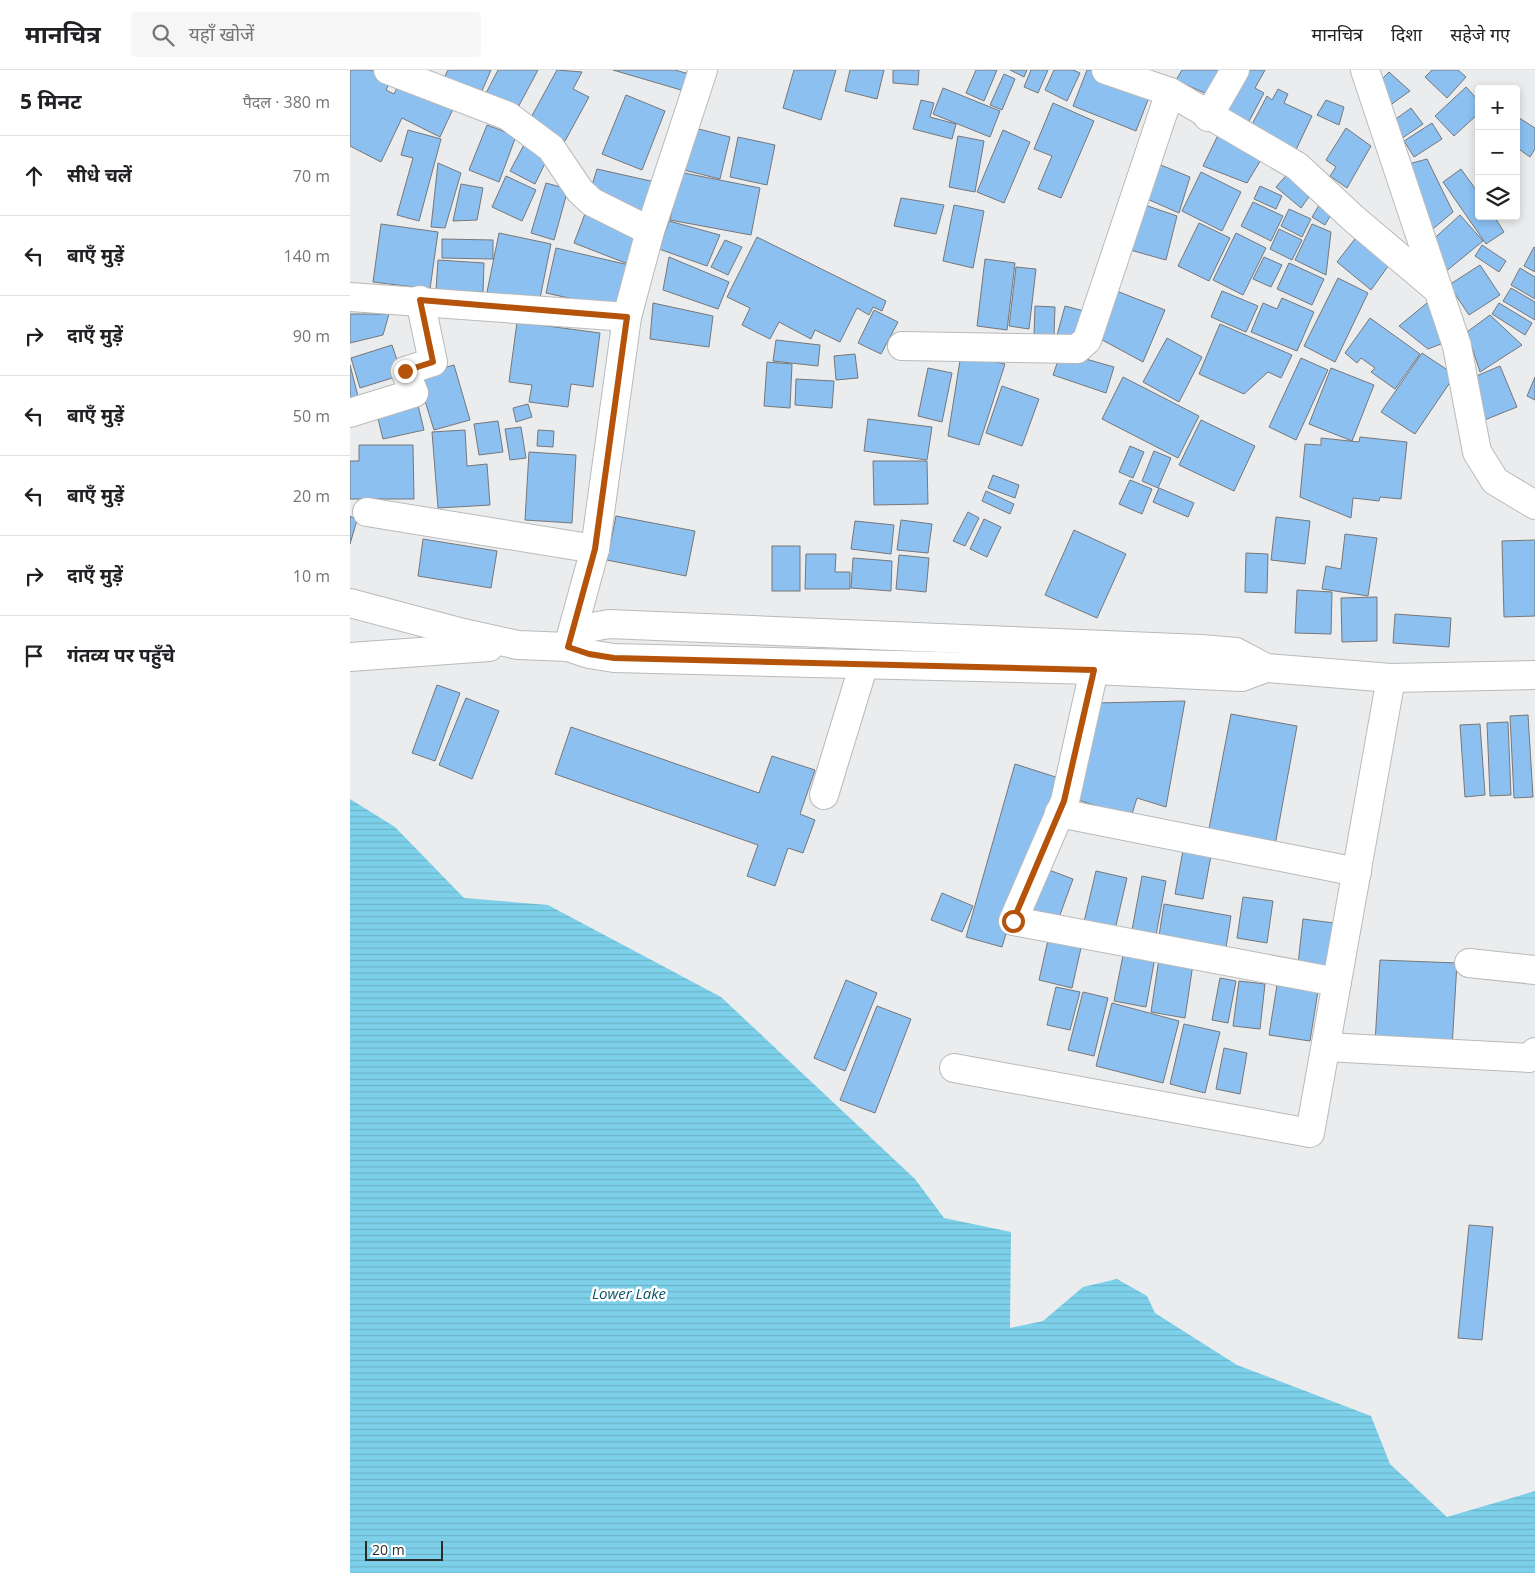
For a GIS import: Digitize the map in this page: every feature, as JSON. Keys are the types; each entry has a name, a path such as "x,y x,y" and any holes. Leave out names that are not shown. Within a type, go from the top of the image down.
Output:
{"street":[{"path":"388,70 508,116 552,148 580,191 592,202 650,231"},
{"path":"568,647 595,549 627,317 650,231 703,70"},
{"path":"1106,70 1170,92 1208,117 1297,166 1354,219 1437,289"},
{"path":"1208,117 1235,70"},
{"path":"1364,70 1457,346 1477,452 1495,480 1535,505"},
{"path":"902,346 1077,349 1087,340 1170,92"},
{"path":"350,296 627,317"},
{"path":"350,413 414,393 405,371 433,362 420,300"},
{"path":"367,512 595,549"},
{"path":"350,603 463,633 518,645"},
{"path":"568,647 586,628 609,624 1093,657 1242,677 1266,668 1391,678 1535,675"},
{"path":"350,657 518,645 568,647 589,654 614,658 864,664 1093,657"},
{"path":"1093,657 1064,801 1013,921 1337,982"},
{"path":"824,795 864,664"},
{"path":"954,1068 1310,1133 1391,678"},
{"path":"1059,814 1357,872"},
{"path":"1468,962 1535,970"},
{"path":"1326,1047 1529,1058 1535,1052"}],"water":[{"name":"Lower Lake","path":"350,799 395,827 464,898 548,905 721,997 915,1179 944,1218 1011,1232 1010,1328 1043,1321 1083,1287 1117,1279 1147,1296 1155,1313 1237,1365 1371,1416 1390,1464 1447,1517 1535,1491 1535,1573 350,1573"}],"building":[{"path":"350,70 371,70 391,80 386,90 394,94 400,82 453,109 440,137 402,118 381,162 350,146"},
{"path":"448,70 491,70 481,93 444,78"},
{"path":"498,70 538,70 515,113 484,97"},
{"path":"557,70 582,72 573,89 589,97 565,141 529,121"},
{"path":"613,70 675,70 689,74 681,90"},
{"path":"794,70 836,70 821,120 783,108"},
{"path":"850,70 884,70 877,99 845,91"},
{"path":"893,70 919,70 918,85 893,83"},
{"path":"976,70 997,70 984,101 966,93"},
{"path":"1010,70 1027,70 1024,77"},
{"path":"1031,70 1048,70 1038,93 1024,87"},
{"path":"1054,70 1073,70 1080,73 1067,101 1045,90"},
{"path":"1087,70 1094,70 1151,92 1136,131 1073,106"},
{"path":"1182,70 1227,70 1211,96 1176,80"},
{"path":"1243,70 1265,70 1255,88 1264,93 1247,125 1219,110"},
{"path":"1432,70 1458,70 1466,77 1447,98 1425,77"},
{"path":"1389,72 1410,91 1389,106 1376,85"},
{"path":"1004,74 1015,79 1002,110 990,105"},
{"path":"1466,87 1475,97 1475,117 1454,136 1435,116"},
{"path":"943,88 1000,111 990,137 933,114"},
{"path":"1278,89 1288,94 1284,103 1312,116 1294,154 1249,130 1267,96 1272,100"},
{"path":"626,95 665,111 642,170 602,154"},
{"path":"921,100 934,103 930,117 956,124 952,139 913,129"},
{"path":"1326,100 1344,107 1339,125 1317,115"},
{"path":"1053,103 1094,121 1061,198 1038,189 1052,156 1034,149"},
{"path":"1411,108 1423,124 1401,139 1389,124"},
{"path":"1520,119 1535,128 1535,149 1530,157 1520,150"},
{"path":"1432,123 1442,139 1414,157 1404,141"},
{"path":"487,125 516,136 499,182 469,170"},
{"path":"691,127 730,137 720,179 680,169"},
{"path":"1346,128 1371,146 1347,188 1330,176 1336,167 1326,160"},
{"path":"1221,129 1265,153 1247,183 1203,166"},
{"path":"408,130 441,139 419,221 397,215 413,158 401,155"},
{"path":"1003,130 1030,142 1004,203 977,192"},
{"path":"958,136 984,141 975,192 949,187"},
{"path":"738,137 775,145 767,185 730,177"},
{"path":"525,143 549,155 535,184 510,171"},
{"path":"1427,159 1453,212 1427,234 1405,165"},
{"path":"1151,161 1190,177 1179,213 1138,195"},
{"path":"438,163 461,173 445,228 431,227"},
{"path":"597,169 655,182 645,219 589,195"},
{"path":"1461,169 1475,188 1475,220 1496,220 1504,232 1486,244 1443,182"},
{"path":"1290,171 1313,191 1301,208 1276,187"},
{"path":"679,172 760,188 751,235 670,220"},
{"path":"1201,172 1241,192 1222,231 1182,211"},
{"path":"506,176 536,190 522,221 492,207"},
{"path":"546,183 568,189 554,240 531,233"},
{"path":"461,184 483,188 477,220 453,221"},
{"path":"1260,186 1282,196 1276,209 1254,199"},
{"path":"901,198 944,205 936,234 894,226"},
{"path":"1136,202 1177,216 1166,260 1123,248"},
{"path":"1253,202 1283,216 1271,241 1241,226"},
{"path":"1321,202 1333,211 1325,225 1312,217"},
{"path":"954,205 984,211 973,268 943,261"},
{"path":"1289,209 1311,219 1302,237 1281,226"},
{"path":"586,211 641,232 628,264 574,243"},
{"path":"1460,215 1483,241 1444,273 1427,245"},
{"path":"669,221 720,235 707,266 659,249"},
{"path":"1199,223 1230,238 1209,281 1178,266"},
{"path":"381,224 438,232 430,289 373,282"},
{"path":"1312,224 1331,232 1326,275 1295,260"},
{"path":"1279,229 1302,240 1292,260 1270,249"},
{"path":"499,233 551,244 539,303 487,292"},
{"path":"1236,233 1266,248 1243,295 1213,280"},
{"path":"1358,235 1391,262 1371,290 1337,262"},
{"path":"757,237 886,301 882,311 873,307 869,315 857,308 840,342 815,330 811,339 779,322 770,339 742,325 750,308 727,297"},
{"path":"442,239 493,240 493,259 442,258"},
{"path":"725,240 742,247 728,275 711,267"},
{"path":"1482,245 1506,261 1499,272 1475,256"},
{"path":"556,248 633,266 624,310 546,293"},
{"path":"1535,248 1535,272 1524,266"},
{"path":"669,257 729,282 718,309 663,290"},
{"path":"1264,257 1282,265 1271,287 1253,279"},
{"path":"985,259 1015,263 1007,330 977,326"},
{"path":"438,260 484,263 483,292 436,290"},
{"path":"1289,263 1324,279 1312,305 1277,289"},
{"path":"1480,265 1500,295 1469,315 1449,285"},
{"path":"1016,267 1036,269 1029,329 1009,326"},
{"path":"1520,268 1535,277 1535,299 1511,285"},
{"path":"1338,278 1368,293 1335,362 1304,346"},
{"path":"1109,288 1165,310 1143,362 1093,335"},
{"path":"1511,288 1535,302 1535,320 1503,301"},
{"path":"1222,291 1258,306 1246,332 1211,317"},
{"path":"1282,298 1314,312 1297,351 1251,332 1263,303 1277,309"},
{"path":"1433,298 1451,340 1428,349 1399,326"},
{"path":"653,303 713,316 709,347 650,339"},
{"path":"1499,303 1532,323 1525,335 1492,314"},
{"path":"1035,306 1055,307 1054,335 1034,334"},
{"path":"1065,306 1084,311 1075,345 1056,339"},
{"path":"874,310 898,322 881,354 858,343"},
{"path":"350,314 389,314 383,335 350,343"},
{"path":"1490,315 1522,345 1480,372 1467,332"},
{"path":"1370,318 1420,354 1395,389 1371,372 1375,368 1361,358 1357,363 1345,353"},
{"path":"517,322 600,333 593,387 571,384 568,407 529,402 532,385 509,382"},
{"path":"1220,324 1292,355 1281,378 1268,372 1244,394 1199,374"},
{"path":"1167,338 1202,357 1179,402 1143,382"},
{"path":"776,340 820,345 818,366 773,361"},
{"path":"392,345 402,375 360,388 351,358"},
{"path":"1061,352 1114,367 1106,393 1053,375"},
{"path":"1422,353 1455,375 1415,434 1381,412"},
{"path":"855,354 858,378 836,380 834,356"},
{"path":"961,354 1005,364 979,445 948,436"},
{"path":"1301,358 1328,370 1296,440 1269,427"},
{"path":"767,362 792,364 790,408 764,406"},
{"path":"350,365 359,400 350,402"},
{"path":"454,365 470,420 434,430 417,375"},
{"path":"1500,366 1517,407 1477,423 1474,377"},
{"path":"928,368 952,373 942,422 918,416"},
{"path":"1331,368 1374,385 1352,441 1309,424"},
{"path":"1123,377 1199,416 1178,458 1102,419"},
{"path":"1535,377 1535,400 1527,396"},
{"path":"796,379 834,381 832,408 795,405"},
{"path":"1002,386 1039,399 1022,446 986,433"},
{"path":"416,397 424,430 383,439 375,407"},
{"path":"528,404 532,417 516,422 513,408"},
{"path":"868,419 932,427 927,460 864,451"},
{"path":"1201,420 1255,446 1234,491 1179,465"},
{"path":"498,421 503,452 479,455 474,424"},
{"path":"521,427 526,458 510,460 505,429"},
{"path":"465,430 467,466 487,464 490,505 438,508 432,432"},
{"path":"538,430 554,431 553,447 537,446"},
{"path":"1360,437 1407,442 1401,499 1380,497 1379,501 1353,498 1351,518 1300,497 1305,444 1321,445 1321,438 1359,442"},
{"path":"359,445 413,445 414,499 350,499 350,461 359,461"},
{"path":"1130,446 1144,452 1133,478 1119,472"},
{"path":"1154,451 1171,458 1158,488 1142,481"},
{"path":"529,452 576,455 572,523 525,520"},
{"path":"873,461 927,461 928,504 874,505"},
{"path":"993,475 1019,485 1015,498 988,488"},
{"path":"1130,480 1152,489 1142,514 1119,504"},
{"path":"1159,488 1194,503 1188,517 1153,502"},
{"path":"986,491 1014,504 1010,514 982,501"},
{"path":"968,512 979,518 965,546 953,541"},
{"path":"350,516 357,520 350,544"},
{"path":"616,516 695,531 686,576 607,560"},
{"path":"1276,517 1310,521 1305,564 1271,560"},
{"path":"984,519 1001,527 987,557 970,549"},
{"path":"901,520 932,524 928,553 897,550"},
{"path":"855,521 894,525 891,554 851,549"},
{"path":"1074,530 1126,554 1097,618 1045,595"},
{"path":"1345,534 1377,538 1368,596 1322,589 1326,566 1341,569"},
{"path":"423,539 497,551 491,588 418,576"},
{"path":"1535,540 1535,616 1504,617 1502,541"},
{"path":"772,546 800,546 800,591 772,591"},
{"path":"1246,553 1268,554 1267,593 1245,592"},
{"path":"806,554 836,554 835,572 850,572 850,589 805,589"},
{"path":"899,555 929,558 926,592 896,589"},
{"path":"853,558 892,561 891,591 851,588"},
{"path":"1297,590 1332,592 1331,634 1295,633"},
{"path":"1377,597 1377,641 1342,642 1341,598"},
{"path":"1395,614 1451,618 1449,647 1393,643"},
{"path":"437,685 460,693 435,761 412,753"},
{"path":"466,698 499,711 472,779 439,765"},
{"path":"1185,701 1166,807 1137,798 1131,817 1075,799 1095,703"},
{"path":"1231,714 1297,726 1275,845 1208,834"},
{"path":"1528,715 1533,797 1514,798 1510,716"},
{"path":"1508,722 1511,795 1490,796 1487,723"},
{"path":"1480,724 1485,795 1465,797 1460,725"},
{"path":"571,727 759,793 772,756 815,770 800,814 815,820 803,853 788,848 775,886 747,876 758,845 555,774"},
{"path":"1015,764 1065,780 1028,860 1002,947 966,937"},
{"path":"1184,845 1212,850 1203,899 1175,894"},
{"path":"1041,867 1073,879 1057,923 1025,915"},
{"path":"1096,871 1127,878 1114,934 1083,926"},
{"path":"1142,876 1166,881 1156,935 1132,930"},
{"path":"942,893 973,906 962,932 931,920"},
{"path":"1243,897 1273,901 1267,943 1237,938"},
{"path":"1164,904 1231,916 1225,954 1158,942"},
{"path":"1303,919 1342,924 1336,969 1298,964"},
{"path":"1050,931 1083,939 1072,988 1039,980"},
{"path":"1125,945 1156,952 1146,1007 1114,1001"},
{"path":"1160,952 1194,957 1185,1018 1151,1012"},
{"path":"1380,960 1457,963 1452,1048 1375,1043"},
{"path":"1220,978 1236,981 1228,1023 1212,1020"},
{"path":"846,980 877,993 845,1071 814,1058"},
{"path":"1239,981 1265,984 1260,1029 1233,1026"},
{"path":"1277,985 1318,991 1310,1041 1269,1035"},
{"path":"1056,987 1080,992 1070,1030 1047,1025"},
{"path":"1083,992 1108,998 1094,1056 1068,1050"},
{"path":"1112,1003 1179,1021 1163,1083 1096,1066"},
{"path":"877,1006 911,1019 875,1113 840,1100"},
{"path":"1184,1024 1220,1032 1205,1093 1170,1084"},
{"path":"1224,1048 1247,1053 1240,1094 1216,1089"},
{"path":"1469,1225 1493,1227 1482,1340 1458,1338"}],"route":[{"path":"405,371 433,362 420,300 627,317 595,549 568,647 589,654 614,658 1094,670 1064,801 1013,921"}]}
